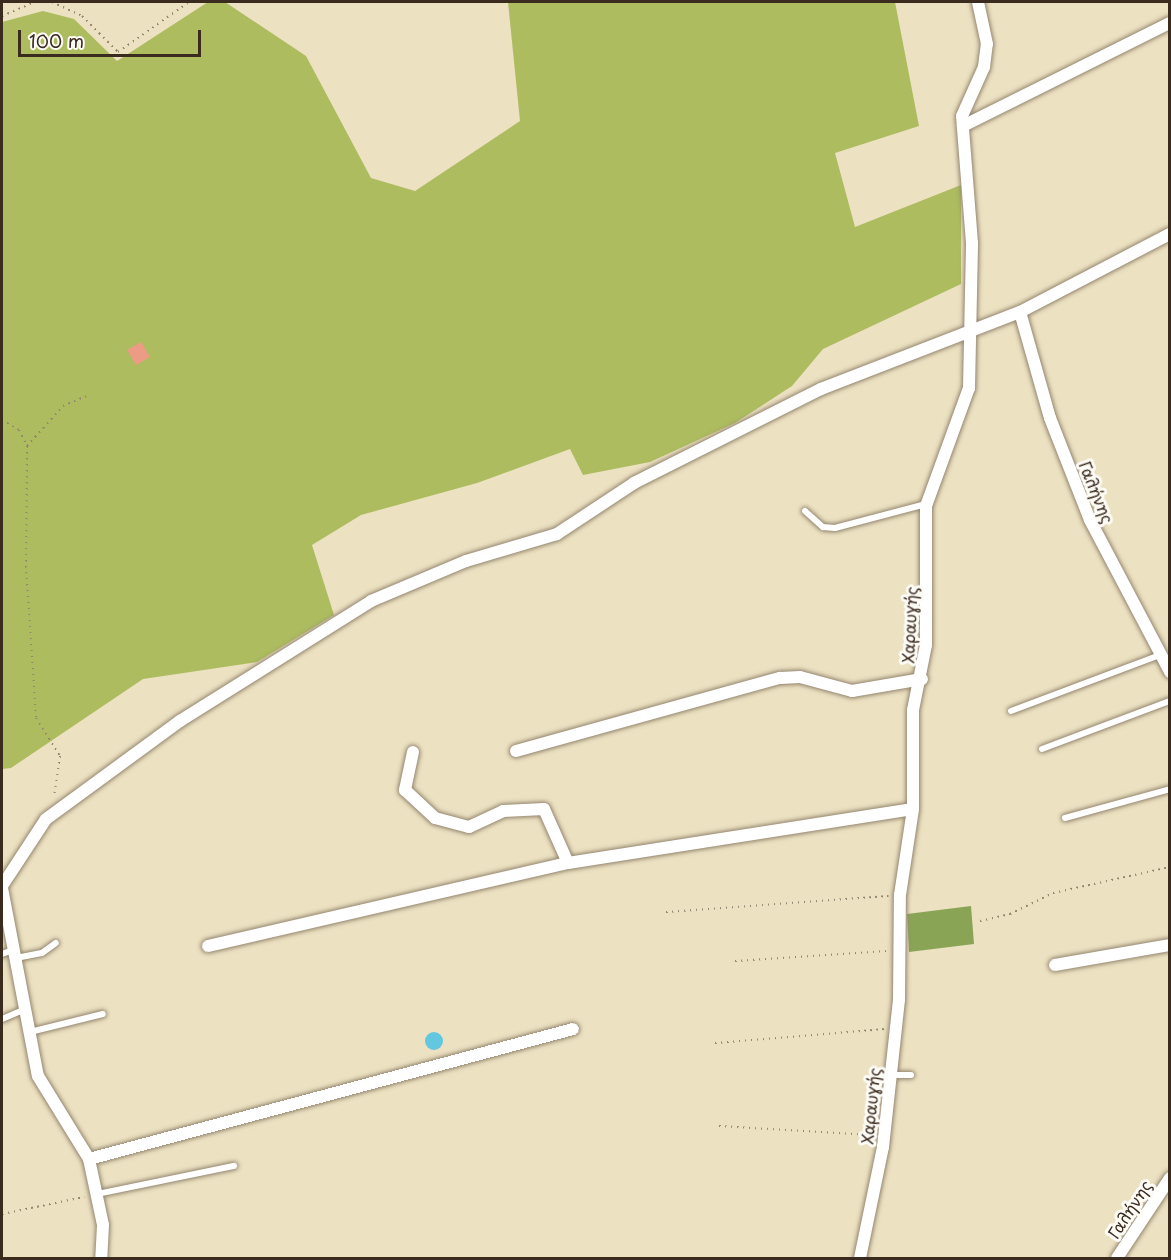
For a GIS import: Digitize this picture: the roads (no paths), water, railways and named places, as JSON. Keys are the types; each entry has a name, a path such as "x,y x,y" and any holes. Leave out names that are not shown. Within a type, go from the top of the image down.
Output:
{"street":[{"name":"Χαραυγής","path":"860,1258 884,1136 896,1024 900,895 913,809 913,710 922,679 929,593 927,504 969,387 972,243 963,126 987,44 978,2"},
{"path":"963,126 1170,23"},
{"path":"101,1258 103,1225 89,1159 38,1076 2,887 46,819 180,721 371,601 466,561 556,534 634,483 821,389 1020,312 1170,234"},
{"name":"Γαλήνης","path":"1020,312 1050,418 1090,520 1170,672"},
{"path":"516,751 780,678 800,677 852,691 922,679"},
{"path":"413,752 405,790 435,818 469,827 503,811 544,809 568,863"},
{"path":"207,946 568,863 913,809"},
{"path":"1055,965 1170,945"},
{"path":"89,1159 573,1029"},
{"name":"Γαλήνης","path":"1117,1258 1170,1178"}],"lane":[{"path":"805,511 823,526 835,528 927,504"},
{"path":"1011,711 1160,655"},
{"path":"1042,749 1170,701"},
{"path":"1065,818 1170,789"},
{"path":"2,954 42,953 56,943"},
{"path":"2,1019 25,1009"},
{"path":"30,1032 103,1014"},
{"path":"890,1075 911,1075"},
{"path":"96,1195 234,1166"}],"water":[{"path":"434,1032 440,1035 443,1041 440,1047 434,1050 428,1047 425,1041 428,1035"}]}
